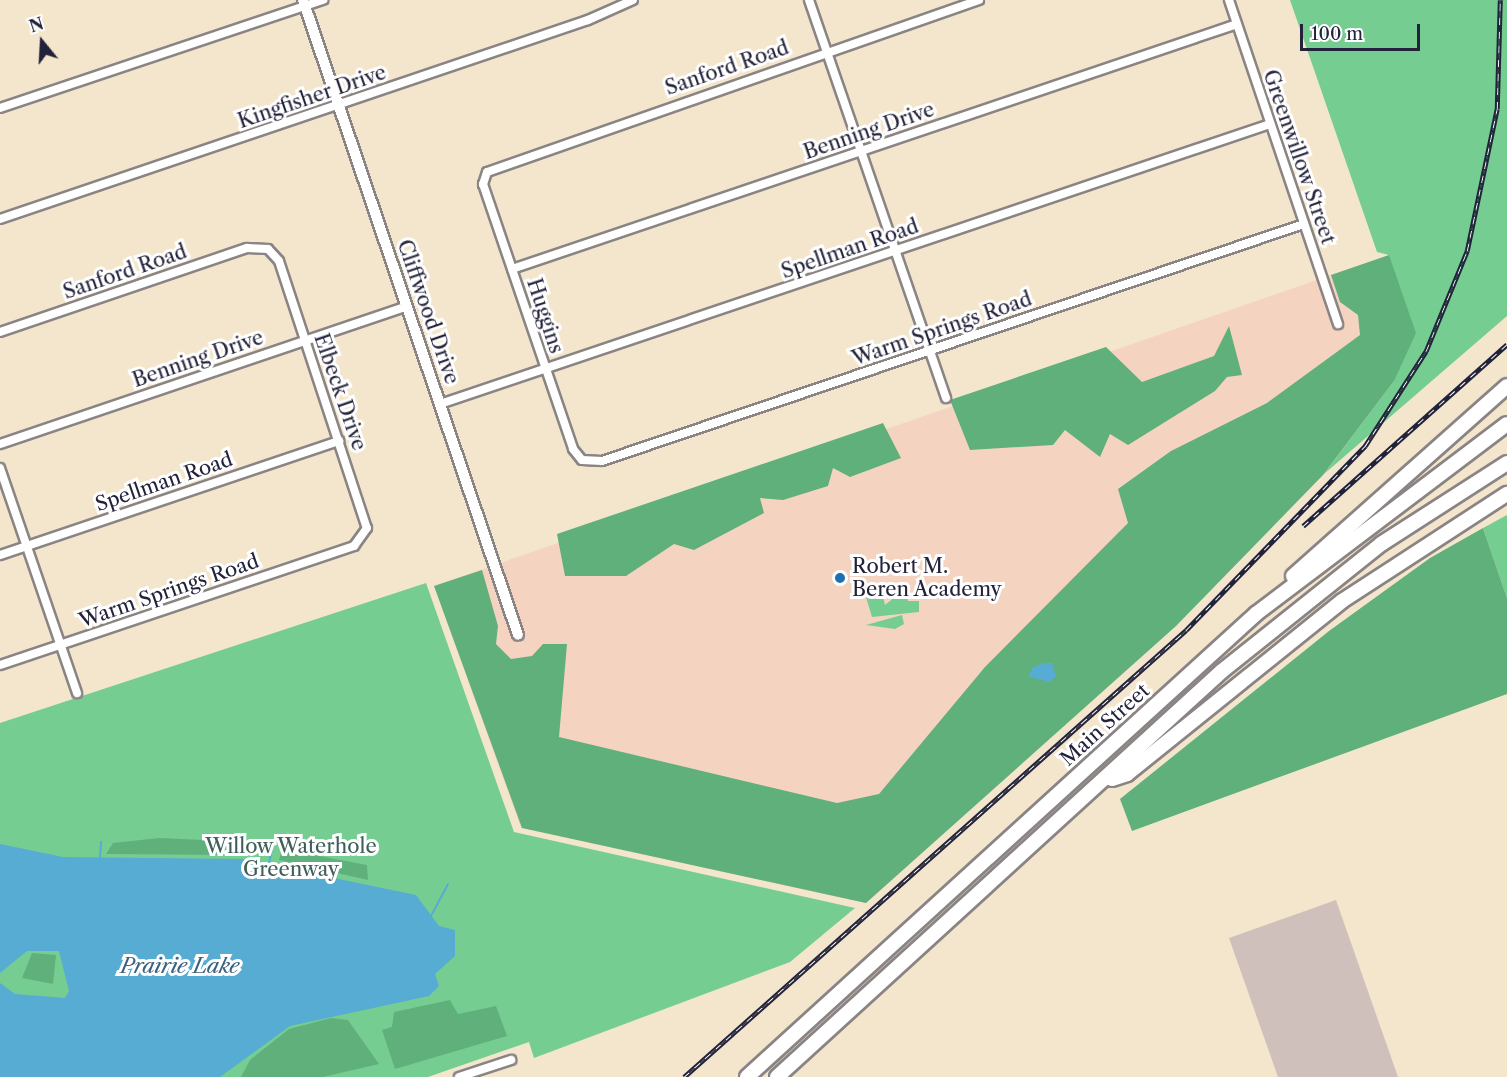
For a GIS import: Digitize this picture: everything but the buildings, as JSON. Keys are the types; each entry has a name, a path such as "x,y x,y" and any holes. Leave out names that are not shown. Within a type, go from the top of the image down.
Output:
{"highway":[{"path":"1239,629 1507,386"},
{"name":"Main Street","path":"747,1077 1239,629 1507,424"},
{"name":"Main Street","path":"777,1077 1107,781 1222,671 1381,543 1507,463"},
{"path":"1107,781 1127,774 1395,563 1507,494"}],"street":[{"path":"0,108 304,3 323,0"},
{"name":"Kingfisher Drive","path":"0,219 339,105 633,0"},
{"path":"809,0 946,398"},
{"name":"Sanford Road","path":"487,172 979,0"},
{"name":"Greenwillow Street","path":"1229,0 1338,324"},
{"name":"Cliffwood Drive","path":"304,3 518,635"},
{"name":"Benning Drive","path":"512,269 1237,24"},
{"name":"Spellman Road","path":"440,404 1270,124"},
{"name":"Huggins","path":"487,172 483,184 573,449 589,463"},
{"name":"Warm Springs Road","path":"589,463 930,351 1304,224"},
{"name":"Sanford Road","path":"0,332 261,247"},
{"name":"Elbeck Drive","path":"261,247 279,261 367,528 348,548"},
{"name":"Benning Drive","path":"0,444 406,306"},
{"name":"Spellman Road","path":"0,555 339,441"},
{"path":"0,468 77,693"},
{"name":"Warm Springs Road","path":"0,665 348,548"},
{"path":"459,1077 511,1060"}],"shaded area":[{"name":"Robert M. Beren Academy","path":"1389,255 1394,381 1324,474 1176,626 866,903 521,828 434,586"},
{"path":"1336,900 1398,1077 1278,1077 1229,938"}],"green space":[{"path":"1290,0 1507,0 1507,316 1324,474 1394,381 1389,255 1377,252"},
{"path":"1389,255 1416,333 1394,381 1323,475 1176,626 866,903 522,828 434,586 482,570 498,626 496,644 511,659 532,656 543,644 567,644 559,737 837,803 879,794 985,667 1128,523 1118,489 1171,451 1267,403 1360,335 1358,315 1340,302 1331,275"},
{"path":"1229,326 1242,375 1227,377 1215,391 1128,445 1110,434 1100,457 1065,430 1053,445 970,450 950,400 1106,347 1142,382 1214,356"},
{"path":"883,423 901,458 850,477 833,468 828,486 783,500 760,498 764,513 694,550 674,544 626,576 565,576 557,534"},
{"path":"1507,515 1507,598 1483,528"},
{"path":"1483,528 1507,598 1507,694 1132,831 1120,799 1329,631 1430,558"},
{"name":"Willow Waterhole Greenway","path":"426,583 514,832 855,908 790,962 534,1058 529,1042 428,1077 0,1077 0,723"},
{"path":"906,588 908,601 919,601 919,612 872,617 866,597 882,592 885,605"},
{"path":"902,615 904,624 895,629 866,625"},
{"path":"159,838 227,841 229,855 106,854 113,843"},
{"path":"282,849 367,865 368,880 279,860"},
{"path":"32,953 56,955 53,984 22,978"},
{"path":"450,1000 458,1014 496,1006 507,1036 395,1069 382,1030 392,1027 394,1012"},
{"path":"331,1018 348,1020 379,1064 323,1077 241,1077 250,1060 289,1029"}],"water":[{"path":"1044,663 1052,663 1056,676 1050,682 1029,677 1032,668"},
{"name":"Prairie Lake","path":"0,844 63,857 242,859 416,895 439,926 455,930 455,956 435,974 439,986 429,996 290,1026 220,1077 0,1077 0,983 15,994 65,998 69,991 59,951 27,951 0,973"}],"waterway":[{"path":"100,857 101,842"},
{"path":"269,864 272,849"},
{"path":"431,916 448,884"}],"railway":[{"path":"684,1077 1186,630 1365,446 1426,351 1467,251 1497,109 1500,0"},
{"path":"1303,526 1507,344"}],"place":[{"name":"Robert M. Beren Academy","path":"840,578"}]}
